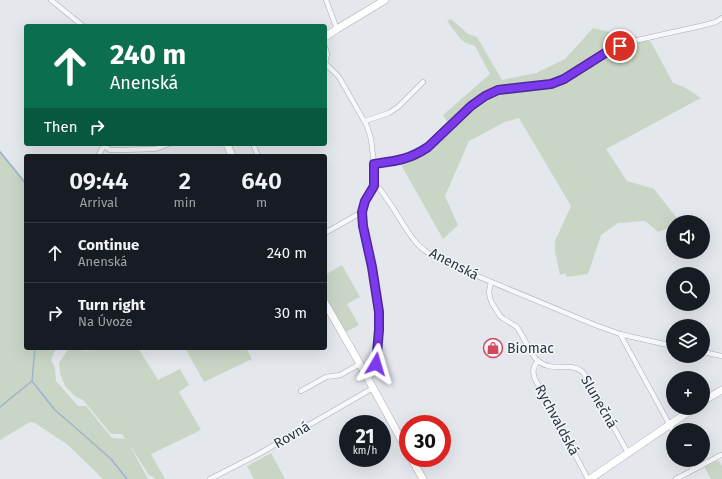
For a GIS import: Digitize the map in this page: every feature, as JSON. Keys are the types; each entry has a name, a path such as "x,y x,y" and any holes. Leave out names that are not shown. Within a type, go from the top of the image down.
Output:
{"main road":[{"path":"327,36 385,0"},
{"path":"327,306 399,436"},
{"path":"710,398 722,390"},
{"name":"Rychvaldská","path":"677,423 686,415"},
{"name":"Rychvaldská","path":"589,479 628,453 666,431"},
{"path":"416,467 423,479"}],"street":[{"path":"51,0 81,24"},
{"path":"326,0 337,29"},
{"path":"374,164 407,158 422,151 478,100 491,92 558,82 610,50 629,42 705,25 716,22 722,18"},
{"path":"327,65 339,77 366,121 370,135 374,164 374,186 365,201 362,212 363,226 372,267 379,316 376,364 374,370 368,378"},
{"path":"366,121 389,113 398,107 423,82"},
{"path":"106,146 110,150 117,150 155,149 163,146"},
{"name":"Anenská","path":"374,186 380,189 414,240 434,257 575,317 620,334 666,344"},
{"path":"327,231 362,212"},
{"path":"491,282 489,292 494,307 500,316 517,327 538,361"},
{"path":"620,334 668,423"},
{"path":"710,353 722,356"},
{"name":"Slunečná","path":"538,361 542,365 573,367 578,368 583,372 628,453"},
{"name":"Rychvaldská","path":"538,361 533,369 535,379 589,479"},
{"path":"301,391 326,377 340,374 360,364"},
{"name":"Rovná","path":"210,479 270,448 373,388"},
{"path":"676,479 721,455"}],"green space":[{"path":"451,19 468,34 477,37 502,80 536,73 565,59 593,28 651,42 673,83 684,87 701,98 606,149 627,181 654,189 674,215 666,215 666,229 658,232 645,221 618,223 601,235 588,274 567,277 565,273 560,275 555,252 555,241 571,206 519,118 505,122 469,141 445,196 458,225 443,239 400,163 422,154 452,130 443,115 490,74 475,46 464,42 447,21"},
{"path":"0,150 24,180 24,350 55,350 51,360 55,368 56,381 78,406 86,406 112,438 125,439 122,434 111,434 83,400 76,397 65,386 60,373 59,363 68,350 139,350 158,380 180,369 189,385 179,392 201,430 151,454 165,479 155,479 149,475 129,444 148,479 103,479 68,445 35,423 30,422 0,440"},
{"path":"342,265 360,297 347,304 359,325 346,332 327,299 327,274"},
{"path":"186,350 247,350 252,359 204,382"},
{"path":"271,453 285,479 254,479 247,466"},
{"path":"719,461 722,466 722,479 711,479 705,468 710,467 710,464"}],"waterway":[{"path":"0,152 24,182"},
{"path":"35,350 32,381 54,409 111,459 127,479"},
{"path":"0,407 32,381"}],"place":[{"name":"Biomac","path":"493,348"}],"route":[{"path":"376,364 379,312 372,267 363,226 362,212 365,201 374,186 374,164 407,158 422,151 478,100 491,92 558,82 610,50 620,46"}]}
